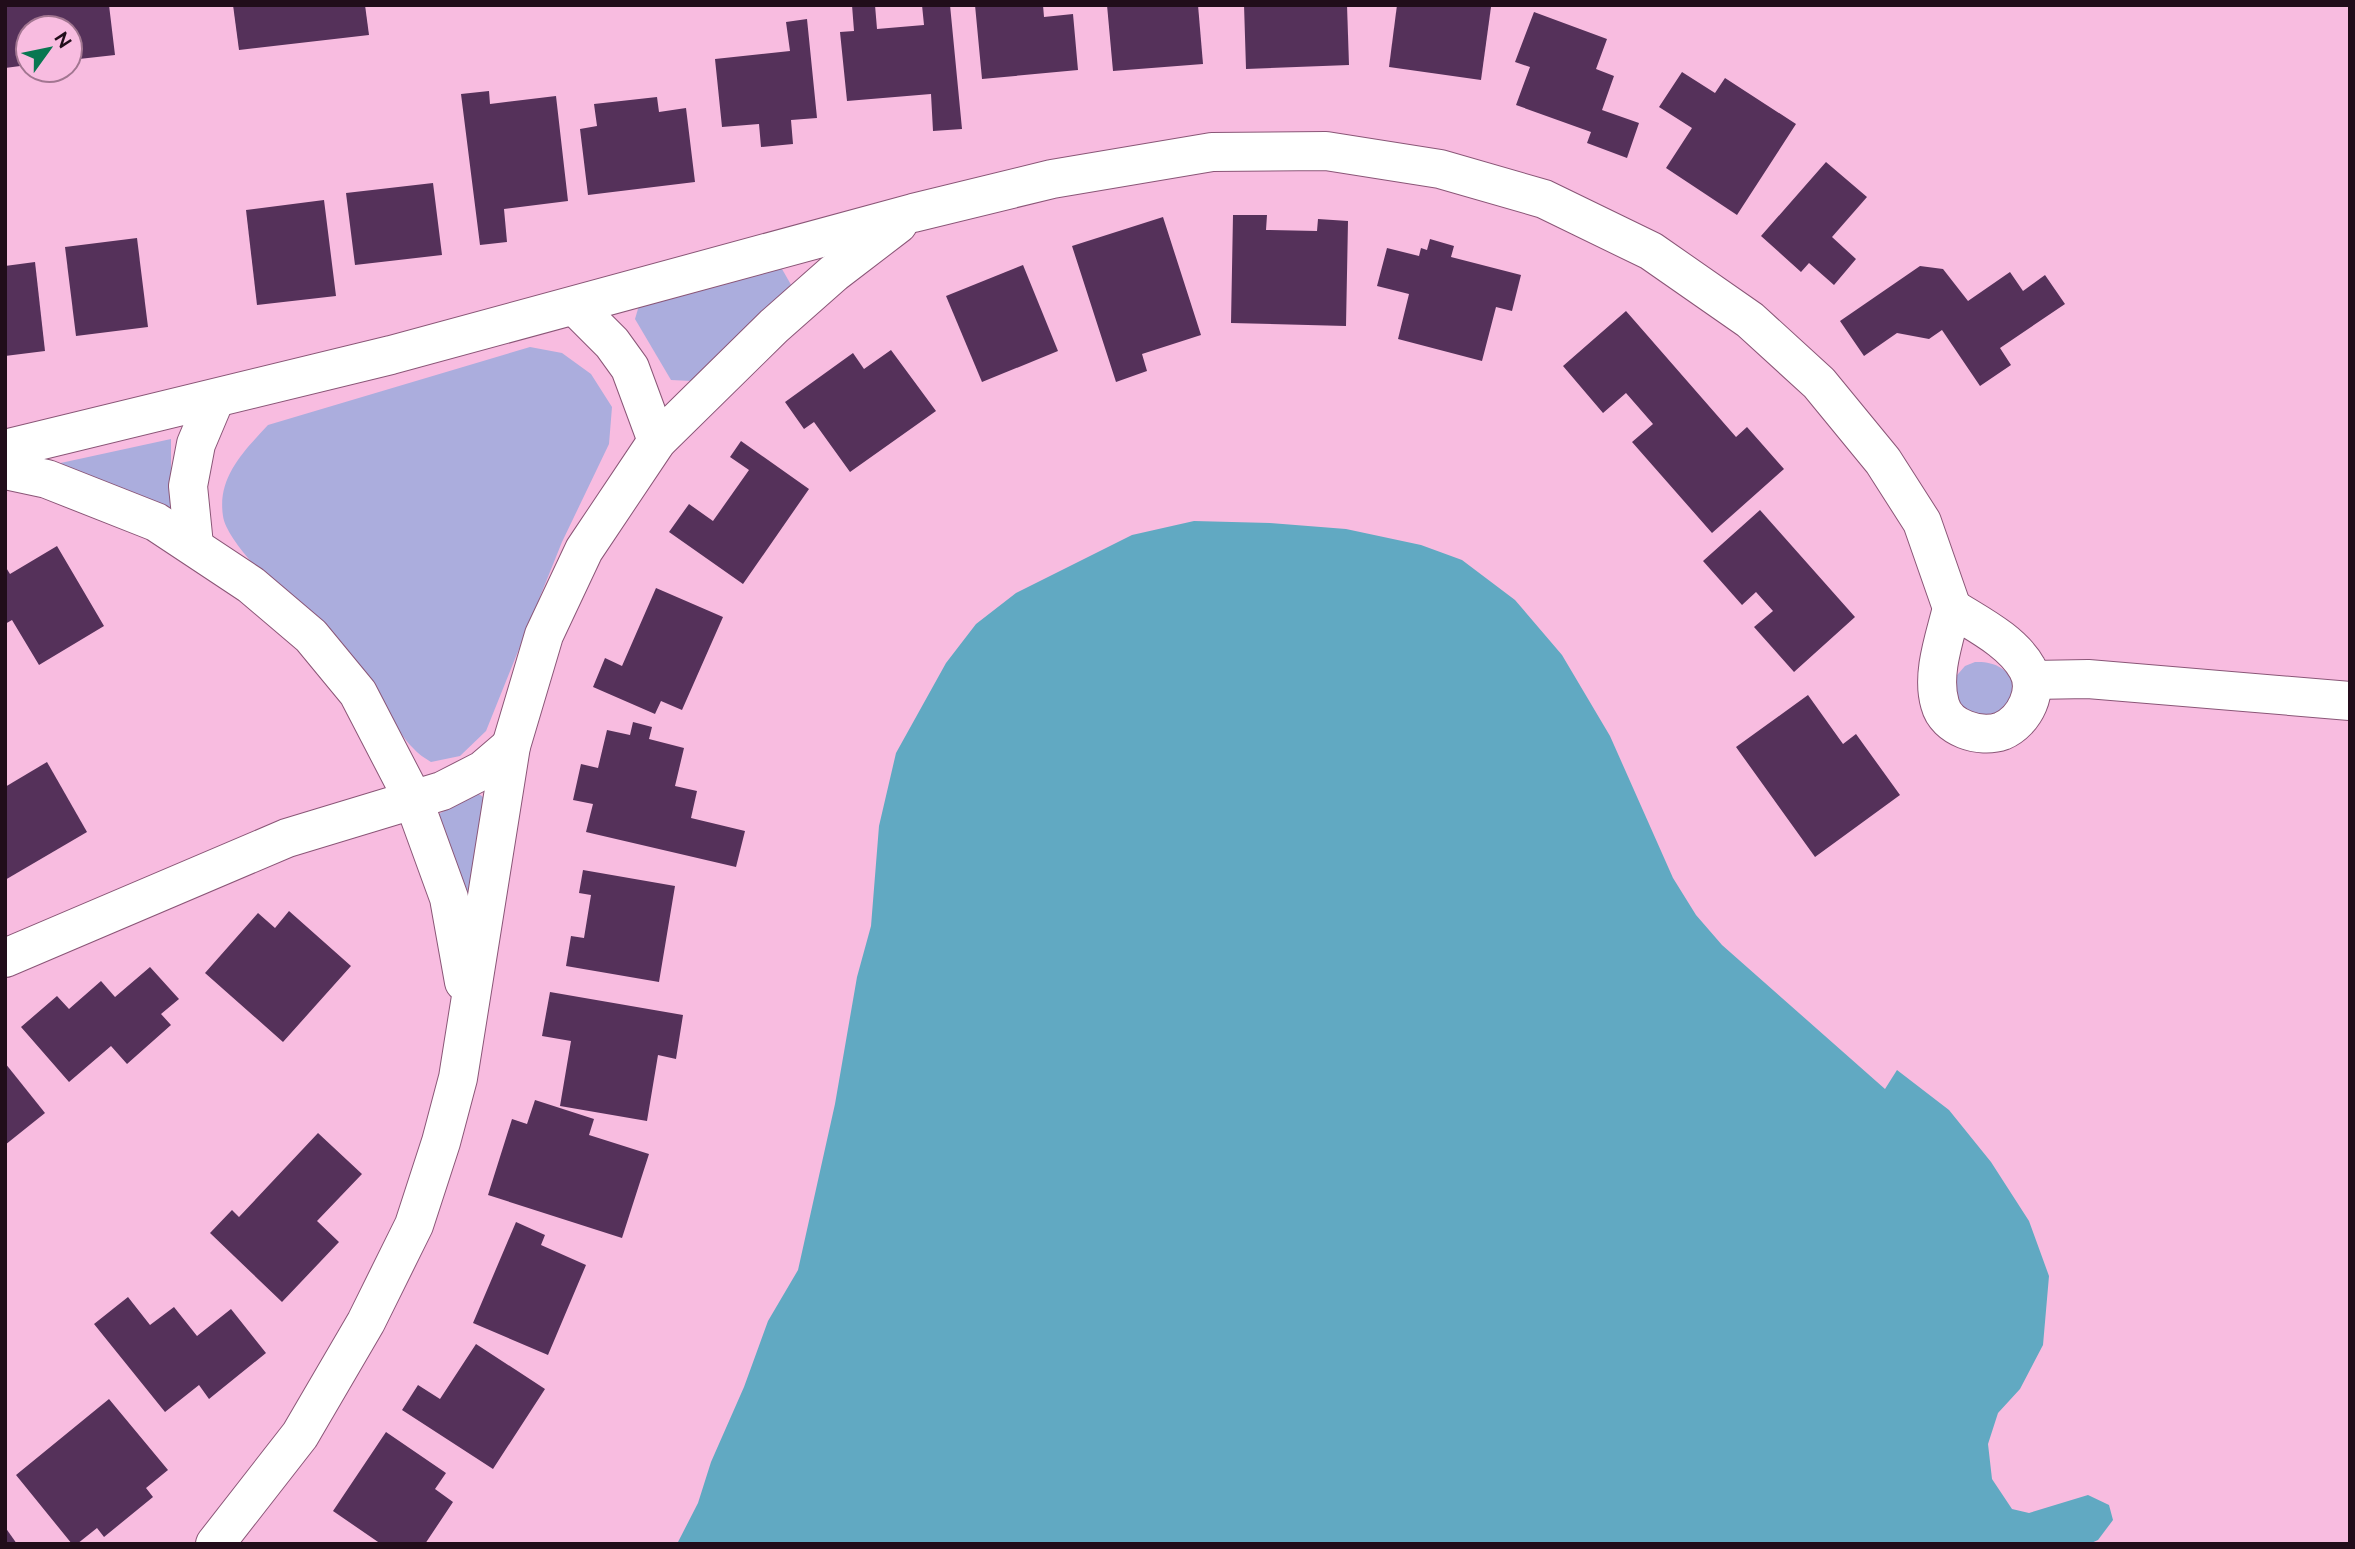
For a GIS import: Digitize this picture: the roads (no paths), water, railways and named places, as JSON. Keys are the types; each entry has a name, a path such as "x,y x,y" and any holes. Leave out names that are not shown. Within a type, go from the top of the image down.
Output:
{"street":[{"path":"5,449 215,399 575,306 913,213 1052,179 1225,152 1326,151 1440,169 1544,199 1651,251 1750,320 1819,383 1884,461 1922,522 1952,608 1938,674 1940,705 1945,715 1957,726 1973,732 2002,731 2024,712 2031,696 2032,680 2028,669 2008,646 1952,608"},
{"path":"215,1544 300,1435 366,1322 414,1225 458,1078 512,746 544,635 584,550 657,441 774,326 834,273 913,213"},
{"path":"575,306 612,343 630,368 657,441"},
{"path":"194,545 188,486 196,444 215,399"},
{"path":"5,470 47,479 156,522 251,585 311,636 358,693 413,799 449,898 470,1012"},
{"path":"2032,680 2088,679 2350,701"},
{"path":"5,958 287,838 442,791 472,775 512,746"}]}
